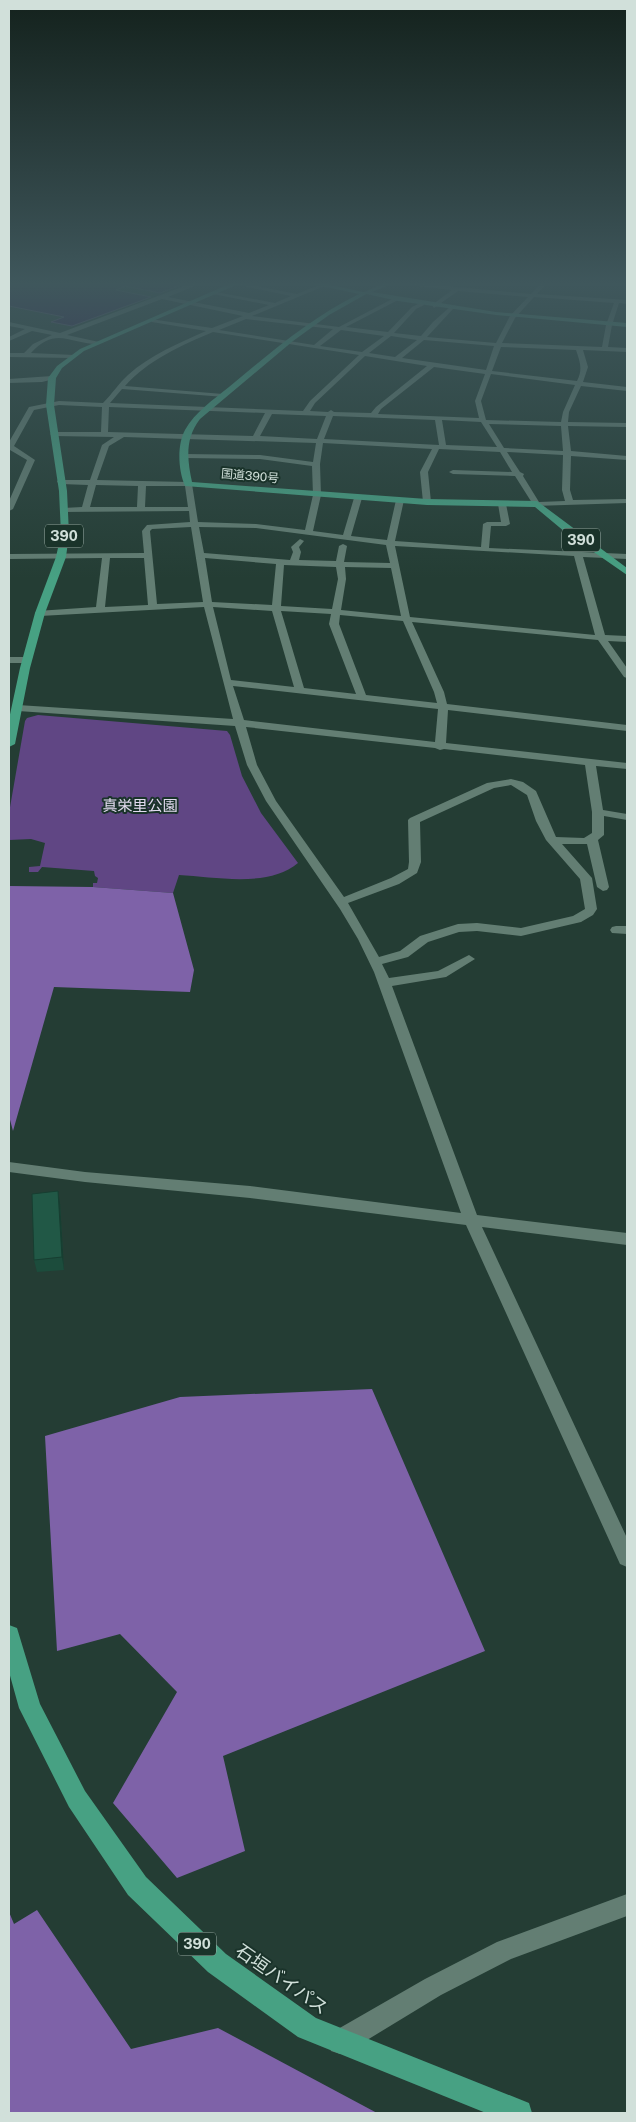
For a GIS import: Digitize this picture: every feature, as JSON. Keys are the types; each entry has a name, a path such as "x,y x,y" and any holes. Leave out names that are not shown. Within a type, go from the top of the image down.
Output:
{"highway":[{"name":"390","path":"9,744 27,660 40,613 61,557 65,534 61,482 50,405 52,381"},
{"path":"188,484 185,456 186,436 205,410 240,381"},
{"name":"国道390号","path":"188,484 426,502 537,504"},
{"name":"390","path":"537,504 601,555 627,572"},
{"name":"石垣バイパス","path":"9,1636 30,1708 77,1799 137,1886 217,1963 306,2028 519,2113"}],"street":[{"path":"104,434 106,404 114,397 119,387 125,381"},
{"path":"306,412 312,402 335,381"},
{"path":"374,415 378,408 412,381"},
{"path":"485,381 478,401 484,421 500,449 520,474 537,504 627,501"},
{"path":"557,381 627,389"},
{"path":"570,503 566,490 567,452 564,423 566,412 581,381"},
{"path":"119,387 223,396"},
{"path":"9,509 31,460 28,456 12,449 10,446 28,410 59,403 205,410 331,412 484,421 627,425"},
{"path":"255,439 270,411"},
{"path":"309,532 318,495 316,464 320,441 331,412"},
{"path":"426,502 424,472 439,447 438,417"},
{"path":"54,434 320,441 567,452 627,458"},
{"path":"86,510 93,482 106,446 122,435"},
{"path":"185,456 260,457 297,464 316,464"},
{"path":"453,472 520,474"},
{"path":"61,482 188,484 208,604 227,682 252,765 271,802 341,902 375,962 471,1219 627,1558"},
{"path":"141,510 142,484"},
{"path":"346,537 358,498"},
{"path":"400,500 390,543 406,618 439,692 443,708 440,747"},
{"path":"485,550 487,524 506,524 502,504"},
{"path":"63,510 193,509"},
{"path":"154,608 146,531 150,527 196,524 256,526 390,543 485,550 627,556"},
{"path":"294,562 297,552 295,547 300,541"},
{"path":"343,546 340,563 342,579 334,624 362,697"},
{"path":"578,554 601,638 627,674"},
{"path":"9,557 148,555"},
{"path":"200,555 280,562 395,566"},
{"path":"100,610 106,557"},
{"path":"280,562 276,608 300,690"},
{"path":"40,613 208,604 335,612 627,639"},
{"path":"9,660 27,660"},
{"path":"227,682 627,728"},
{"path":"18,708 240,723 440,747 627,766"},
{"path":"552,840 581,842 598,835 600,830 590,762"},
{"path":"341,902 395,881 413,871 415,862 414,820 499,783 519,784 532,793 542,821 552,840 586,878 591,903 589,912 577,919 521,932 472,927 458,928 424,939 404,954 375,962"},
{"path":"598,812 627,817"},
{"path":"592,839 603,887"},
{"path":"384,983 441,974 469,959"},
{"path":"9,1167 85,1177 250,1192 627,1239"},
{"path":"340,2042 433,1987 505,1950 627,1905"}],"green space":[{"name":"真栄里公園","path":"38,715 227,731 230,735 242,776 261,813 298,863 286,871 272,876 257,878 225,879 179,875 173,893 93,887 93,883 97,883 98,878 95,876 94,871 42,867 38,872 29,872 29,867 40,866 45,843 31,839 9,840 9,813 25,721 27,718"}],"shaded area":[{"path":"9,886 93,887 173,893 194,970 190,992 54,987 13,1131 9,1116"},
{"path":"372,1389 485,1651 223,1756 245,1851 177,1878 113,1803 177,1692 120,1634 57,1651 45,1436 180,1397"},
{"path":"37,1910 131,2049 218,2028 377,2113 9,2113 9,1912 14,1924"}],"building":[{"path":"58,1191 62,1257 34,1260 32,1194"}]}
